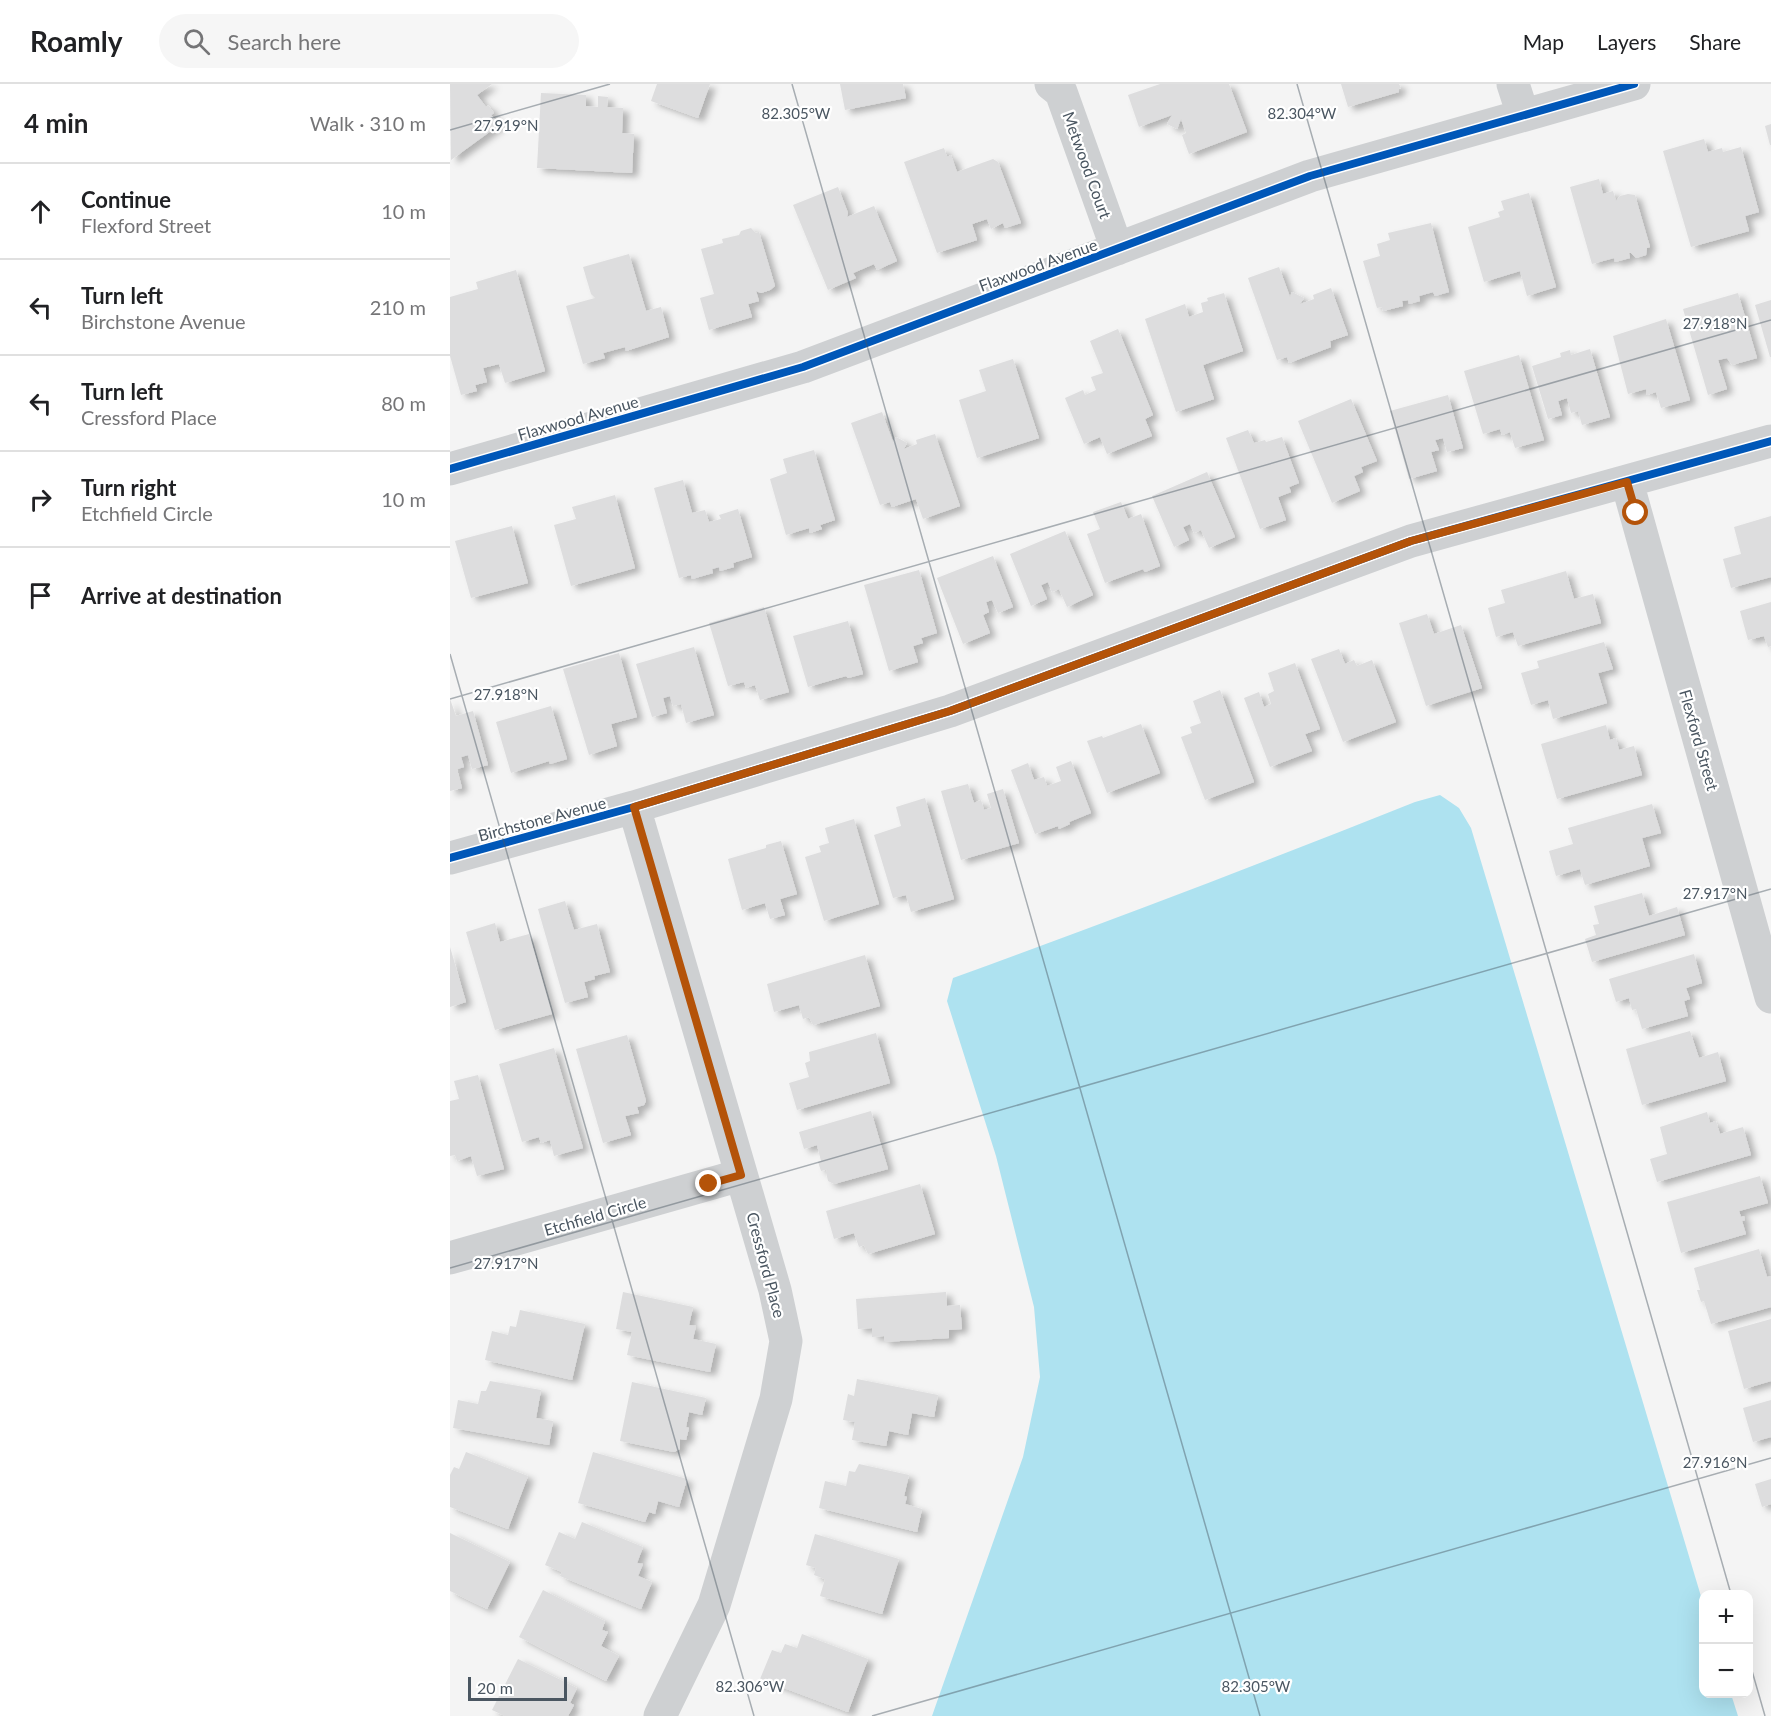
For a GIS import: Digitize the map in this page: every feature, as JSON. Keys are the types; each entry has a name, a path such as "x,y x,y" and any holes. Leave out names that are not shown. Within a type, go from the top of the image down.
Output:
{"street":[{"name":"Metwood Court","path":"1051,84 1061,92 1117,249"},
{"path":"1513,84 1522,115"},
{"name":"Flaxwood Avenue","path":"450,469 803,367 1310,176 1634,84"},
{"name":"Birchstone Avenue","path":"450,858 634,807 950,711 1411,541 1771,441"},
{"name":"Flexford Street","path":"1627,482 1771,997"},
{"name":"Cressford Place","path":"634,807 775,1290 786,1341 776,1399 714,1605 660,1716"},
{"name":"Etchfield Circle","path":"450,1258 741,1175"}],"water":[{"path":"1440,795 1459,808 1471,828 1699,1590 1699,1698 1732,1698 1738,1716 932,1716 1023,1457 1040,1377 1034,1307 996,1156 947,1001 953,978 1185,892 1415,802"}],"building":[{"path":"450,84 492,84 477,95 494,113 491,115 499,125 451,160"},
{"path":"657,84 710,84 698,118 651,101"},
{"path":"840,84 903,84 906,98 845,110"},
{"path":"1160,84 1229,84 1247,132 1189,154 1182,135 1186,133 1181,119 1177,129 1167,124 1172,115 1139,127 1128,95"},
{"path":"1341,84 1399,84 1401,88 1398,89 1399,92 1348,107"},
{"path":"541,93 586,95 586,106 598,107 598,96 608,97 607,107 623,108 622,133 634,134 632,173 537,168"},
{"path":"1771,124 1771,145 1770,145 1765,126"},
{"path":"1704,139 1708,152 1722,148 1723,152 1741,147 1759,212 1745,216 1749,231 1691,247 1663,151"},
{"path":"944,148 947,157 951,155 957,172 993,159 998,162 1021,223 1005,228 1003,223 991,229 987,219 972,224 977,240 937,253 904,162"},
{"path":"1599,179 1603,194 1613,191 1616,201 1620,196 1635,195 1650,247 1647,248 1646,255 1636,258 1629,253 1630,258 1615,262 1614,258 1592,264 1570,187"},
{"path":"838,187 848,213 847,217 874,206 897,261 877,270 874,264 853,273 856,278 828,290 793,205"},
{"path":"1529,193 1556,287 1527,296 1520,271 1484,282 1468,227 1500,217 1498,212 1504,210 1501,201"},
{"path":"1431,223 1449,292 1435,296 1433,292 1419,296 1420,301 1409,304 1408,300 1402,301 1403,306 1383,311 1382,307 1377,308 1363,261 1380,256 1377,244 1390,240 1388,233"},
{"path":"751,228 756,233 759,232 775,286 761,293 756,291 759,301 748,304 752,317 709,330 700,298 714,294 701,249 723,243 722,239 739,235 741,231"},
{"path":"629,254 646,311 661,307 669,337 626,351 625,347 603,353 605,358 583,364 566,306 595,298 591,294 583,267"},
{"path":"1279,267 1290,297 1292,292 1304,298 1300,304 1314,299 1313,295 1331,288 1348,335 1330,341 1331,347 1289,363 1287,357 1277,360 1248,278"},
{"path":"516,270 545,371 505,383 499,364 483,368 487,382 475,385 477,391 461,395 450,356 450,297 478,289 476,282"},
{"path":"1224,293 1243,351 1203,365 1214,399 1176,412 1145,319 1185,304 1189,317 1203,312 1201,303 1208,301 1207,298"},
{"path":"1738,293 1757,358 1732,365 1727,358 1718,360 1727,389 1708,395 1683,309"},
{"path":"1771,300 1771,357 1770,357 1755,305"},
{"path":"1666,319 1690,400 1661,408 1656,392 1647,395 1646,389 1628,394 1613,336"},
{"path":"1118,329 1153,415 1145,419 1152,436 1107,454 1100,437 1084,444 1065,398 1083,390 1085,395 1096,390 1091,377 1103,373 1090,341"},
{"path":"1590,349 1610,417 1582,425 1578,411 1571,413 1567,398 1558,401 1562,415 1548,419 1532,366 1561,357 1560,353 1570,350 1571,355"},
{"path":"1519,355 1544,440 1515,448 1510,432 1502,435 1500,429 1483,434 1464,371"},
{"path":"1013,359 1039,438 977,458 959,400 986,391 979,370"},
{"path":"1448,395 1463,448 1447,452 1443,438 1435,440 1439,450 1431,452 1437,471 1409,479 1390,411"},
{"path":"1351,399 1377,461 1361,467 1363,472 1354,476 1360,491 1332,503 1298,421"},
{"path":"882,412 893,442 896,437 907,443 904,449 917,444 916,440 935,434 960,506 923,519 916,499 892,507 890,502 880,505 851,423"},
{"path":"1248,430 1254,443 1282,437 1299,483 1289,487 1291,492 1278,497 1286,520 1260,529 1226,438"},
{"path":"814,450 835,520 820,525 822,529 810,533 809,528 786,535 770,479 787,473 783,459"},
{"path":"1207,472 1235,537 1209,548 1201,530 1194,533 1190,524 1183,527 1189,540 1174,547 1152,496"},
{"path":"683,480 692,513 705,510 709,522 721,519 719,515 738,509 752,557 733,563 734,567 720,571 719,567 712,569 713,573 692,579 691,575 679,578 654,488"},
{"path":"615,495 635,568 571,586 554,525 576,519 572,507"},
{"path":"1121,502 1128,519 1141,514 1160,566 1145,572 1143,569 1105,583 1087,534 1100,529 1093,512"},
{"path":"1771,516 1771,577 1731,588 1723,559 1741,554 1734,527"},
{"path":"512,526 528,583 471,598 455,541"},
{"path":"1065,531 1093,595 1067,607 1059,589 1052,592 1048,582 1041,585 1047,599 1031,606 1010,554"},
{"path":"993,556 1013,607 998,613 992,600 986,602 989,612 983,615 990,633 963,644 937,578"},
{"path":"919,570 937,633 921,638 923,643 913,646 918,662 889,671 864,585"},
{"path":"1566,571 1574,599 1593,594 1601,623 1518,646 1513,632 1496,637 1488,608 1505,603 1501,590"},
{"path":"1771,602 1771,646 1768,647 1764,636 1748,640 1740,611"},
{"path":"764,607 789,692 760,700 755,685 746,688 744,682 728,686 709,623"},
{"path":"1427,614 1434,634 1461,625 1482,688 1426,706 1399,623"},
{"path":"848,621 863,674 848,678 846,676 808,687 793,636"},
{"path":"1604,642 1613,669 1598,673 1607,703 1553,719 1548,700 1531,705 1521,673 1539,668 1537,661"},
{"path":"694,647 714,715 686,723 681,704 673,706 670,696 663,698 667,713 652,717 636,664"},
{"path":"1339,649 1345,664 1354,660 1357,666 1372,660 1396,722 1343,742 1311,659"},
{"path":"619,653 637,717 611,724 617,746 589,755 563,669"},
{"path":"1295,663 1320,729 1305,734 1312,751 1270,767 1244,698 1259,692 1264,707 1271,704 1268,694 1274,691 1268,673"},
{"path":"1220,690 1254,782 1205,800 1181,737 1192,733 1190,727 1201,723 1193,701"},
{"path":"450,699 456,716 473,711 488,765 472,769 468,755 461,757 464,767 457,769 462,788 450,791"},
{"path":"551,706 567,759 550,764 549,761 511,773 496,722"},
{"path":"1141,724 1160,773 1107,793 1087,741 1102,736 1103,738"},
{"path":"1606,725 1610,740 1616,738 1619,750 1634,746 1642,775 1557,799 1541,744"},
{"path":"1071,761 1091,813 1059,829 1058,826 1035,834 1011,770 1028,763 1034,780 1044,777 1047,786 1061,781 1056,767"},
{"path":"968,784 974,803 981,800 984,810 991,808 987,794 1003,789 1019,843 961,860 941,791"},
{"path":"925,798 954,899 911,912 906,895 893,898 874,835 901,826 896,807"},
{"path":"1652,804 1661,833 1642,838 1650,866 1585,885 1580,869 1556,876 1549,851 1573,844 1568,828"},
{"path":"854,819 879,904 824,921 805,857 821,852 819,846 829,843 825,828"},
{"path":"781,841 797,894 780,899 785,915 770,919 765,903 742,910 728,859 766,848 766,845"},
{"path":"1642,893 1649,916 1677,907 1685,935 1592,962 1585,939 1596,935 1593,925 1599,924 1594,906"},
{"path":"565,901 574,930 597,924 610,972 594,976 595,979 584,982 588,997 565,1003 538,909"},
{"path":"495,923 500,942 529,934 552,1014 495,1030 466,932"},
{"path":"450,947 466,1002 450,1007"},
{"path":"1694,954 1702,983 1686,988 1690,999 1684,1001 1688,1016 1642,1029 1636,1009 1632,1010 1629,998 1616,1002 1609,979"},
{"path":"865,955 880,1006 813,1025 809,1017 803,1019 799,1005 774,1012 767,984"},
{"path":"1690,1031 1699,1058 1718,1052 1726,1081 1642,1105 1626,1049"},
{"path":"876,1033 890,1083 797,1110 789,1083 809,1077 805,1063 810,1061 809,1052"},
{"path":"627,1035 646,1101 644,1105 637,1107 639,1113 625,1116 631,1135 603,1143 576,1049"},
{"path":"554,1048 583,1148 554,1156 550,1140 541,1143 539,1137 522,1142 499,1064"},
{"path":"478,1075 504,1169 477,1176 471,1156 457,1161 455,1155 450,1156 450,1101 459,1099 454,1081"},
{"path":"871,1111 888,1169 834,1184 828,1181 826,1172 828,1169 821,1171 818,1162 821,1161 817,1145 804,1149 799,1132"},
{"path":"1707,1112 1710,1123 1716,1121 1720,1134 1743,1127 1751,1155 1657,1182 1650,1159 1667,1154 1660,1127"},
{"path":"1760,1176 1768,1203 1739,1211 1741,1217 1744,1216 1745,1220 1742,1221 1746,1234 1681,1253 1667,1202"},
{"path":"920,1184 935,1234 868,1254 864,1245 859,1247 854,1233 834,1239 826,1211"},
{"path":"1759,1249 1767,1277 1771,1276 1771,1307 1711,1324 1704,1301 1701,1302 1697,1290 1700,1290 1694,1268"},
{"path":"623,1292 693,1307 689,1325 696,1326 693,1339 716,1344 710,1372 627,1355 632,1332 616,1329"},
{"path":"946,1292 947,1306 960,1305 962,1329 949,1330 949,1338 884,1342 884,1336 872,1337 872,1328 858,1329 856,1299"},
{"path":"520,1310 585,1324 572,1380 485,1360 492,1331 508,1335 510,1326 516,1327"},
{"path":"1771,1319 1771,1381 1744,1389 1728,1331"},
{"path":"857,1379 938,1395 934,1417 912,1413 908,1435 889,1431 886,1446 852,1440 855,1422 843,1420 848,1394 854,1396"},
{"path":"490,1381 541,1390 536,1418 553,1421 549,1445 453,1428 458,1400 478,1404 481,1391 486,1391"},
{"path":"632,1382 706,1398 702,1415 689,1412 686,1427 689,1428 686,1440 680,1439 680,1449 674,1452 620,1441"},
{"path":"1771,1400 1771,1437 1753,1442 1743,1408"},
{"path":"466,1452 528,1476 508,1529 450,1507 450,1475 454,1467 459,1469"},
{"path":"593,1452 687,1479 679,1507 658,1501 655,1514 649,1512 645,1522 578,1503"},
{"path":"859,1464 909,1475 904,1496 907,1497 905,1504 922,1509 917,1532 819,1508 825,1481 846,1486 849,1471 855,1472"},
{"path":"1771,1479 1771,1504 1762,1507 1755,1484"},
{"path":"582,1522 643,1547 637,1563 643,1564 638,1576 652,1582 641,1609 560,1576 562,1572 545,1565 559,1532 575,1539"},
{"path":"450,1533 510,1562 487,1609 450,1591"},
{"path":"815,1534 899,1559 882,1614 820,1596 825,1579 814,1575 816,1568 806,1565"},
{"path":"543,1590 605,1621 602,1630 608,1632 601,1646 619,1656 606,1681 519,1637"},
{"path":"802,1634 868,1659 848,1712 760,1679 772,1650 781,1653 785,1644 797,1648"},
{"path":"518,1659 577,1688 570,1703 574,1705 568,1716 505,1716 492,1710"}],"cycle path":[{"path":"450,469 803,367 1310,176 1634,84"},
{"path":"450,858 634,807 950,711 1411,541 1771,441"}],"route":[{"path":"709,1184 741,1175 634,807 950,711 1411,541 1627,482 1636,513"}]}
